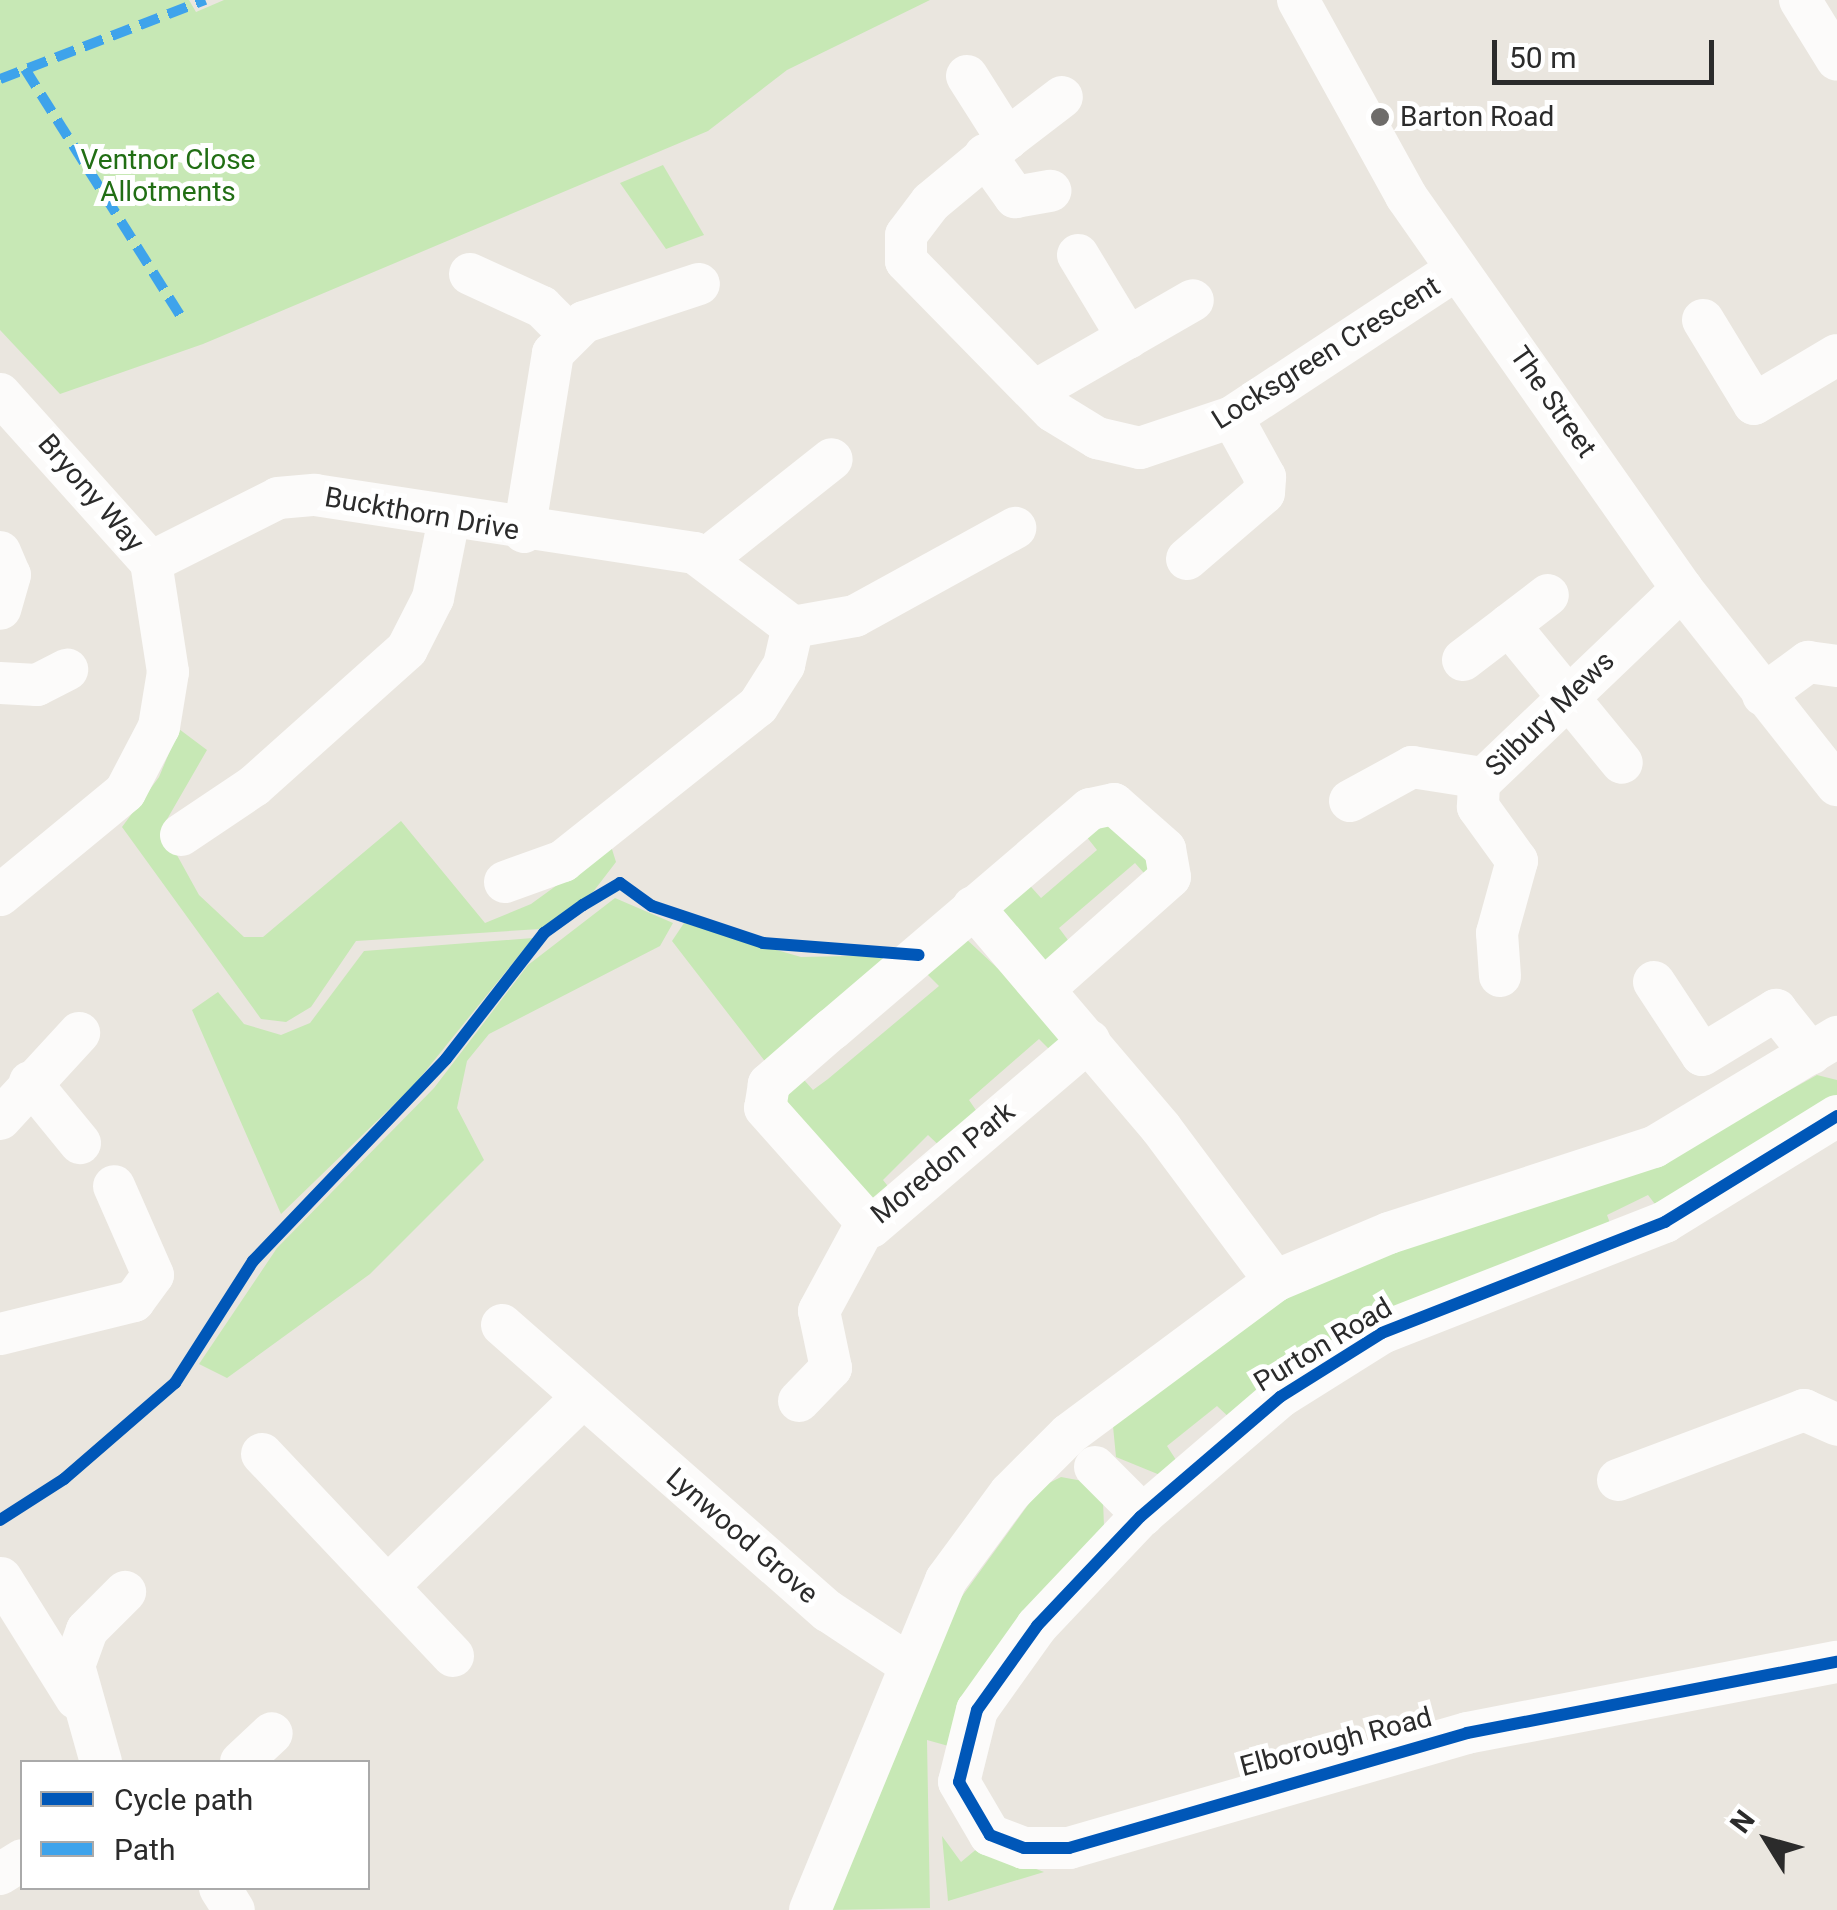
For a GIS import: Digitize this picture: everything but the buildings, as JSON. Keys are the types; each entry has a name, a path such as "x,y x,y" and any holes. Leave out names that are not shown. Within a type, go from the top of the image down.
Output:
{"street":[{"name":"The Street","path":"1298,0 1384,164 1682,589 1762,694 1835,780"},
{"path":"1800,0 1837,60"},
{"path":"966,76 1014,197 1030,201 1050,190"},
{"name":"Locksgreen Crescent","path":"1062,97 996,147 916,219 906,262 1075,427 1116,446 1177,441 1232,417 1457,270"},
{"path":"1078,255 1128,338"},
{"path":"470,274 542,307 568,333"},
{"path":"524,532 545,377 568,333 698,284"},
{"path":"1035,391 1193,300"},
{"path":"1703,320 1754,404 1837,356"},
{"name":"Bryony Way","path":"0,394 150,562 168,672 150,749 106,811 0,895"},
{"path":"1187,559 1264,494 1264,477 1232,417"},
{"path":"832,458 707,558 792,627 855,616 1014,528"},
{"name":"Buckthorn Drive","path":"150,562 298,495 707,558"},
{"path":"181,834 234,803 406,648 433,598 449,519"},
{"path":"0,552 10,575 0,609"},
{"name":"Silbury Mews","path":"1500,976 1494,954 1516,881 1513,853 1478,807 1482,778 1563,696 1682,589"},
{"path":"1463,660 1548,595"},
{"path":"1509,626 1622,763"},
{"path":"504,882 563,861 766,698 792,627"},
{"path":"1762,694 1808,662 1837,666"},
{"path":"0,682 38,685 68,670"},
{"path":"1350,801 1412,766 1482,778"},
{"name":"Moredon Park","path":"1045,988 1159,893 1170,877 1164,849 1126,809 1100,805 973,907 765,1095 773,1121 865,1226 1089,1041"},
{"path":"973,907 1089,1041 1275,1282"},
{"path":"810,1910 908,1664 955,1565 1038,1462 1139,1375 1275,1282 1389,1232 1654,1147 1828,1047 1776,1010 1702,1056 1654,982"},
{"path":"78,1033 19,1087 80,1143"},
{"name":"Purton Road","path":"976,1710 1037,1626 1142,1515 1280,1397 1382,1333 1665,1222 1837,1116"},
{"path":"0,1334 134,1301 154,1275 114,1186"},
{"path":"800,1401 831,1368 820,1311 865,1226"},
{"name":"Lynwood Grove","path":"502,1325 582,1399 866,1642 908,1664"},
{"path":"389,1585 582,1399"},
{"path":"1618,1480 1804,1410 1837,1424"},
{"path":"262,1454 452,1656"},
{"path":"1095,1467 1142,1515"},
{"path":"1,1578 82,1706 100,1760"},
{"path":"82,1706 77,1648 125,1592"},
{"name":"Elborough Road","path":"976,1710 960,1758 970,1815 1005,1843 1046,1850 1467,1733 1837,1662"},
{"path":"243,1760 272,1733"},
{"path":"0,1897 8,1910"}],"green space":[{"name":"Ventnor Close Allotments","path":"0,0 189,0 196,12 224,0 930,0 787,70 708,131 203,344 60,394 0,330"},
{"path":"663,165 704,235 666,249 620,183"},
{"path":"179,729 207,750 162,828 199,895 244,937 263,937 401,821 485,923 531,904 611,846 616,862 593,892 540,929 356,941 311,1007 286,1022 261,1019 122,827 159,777"},
{"path":"1107,819 1141,839 1152,882 1135,863 1059,928 1074,948 1050,967 1001,908 1024,879 1041,898 1097,850 1082,831"},
{"path":"615,898 673,923 660,946 489,1034 467,1061 457,1108 484,1160 370,1274 227,1378 199,1364 277,1248 434,1088 528,965"},
{"path":"684,923 801,957 893,955 767,1064 672,941"},
{"path":"964,937 1066,1032 1056,1056 1039,1039 969,1100 982,1119 945,1151 928,1135 883,1180 894,1194 882,1206 783,1122 779,1087 797,1072 813,1090 828,1079 939,986 921,968"},
{"path":"533,938 415,1084 281,1214 192,1010 218,992 244,1024 281,1035 310,1023 364,951"},
{"path":"1817,1075 1837,1080 1837,1095 1661,1212 1648,1195 1607,1215 1614,1234 1233,1421 1217,1406 1167,1446 1178,1463 1160,1475 1116,1457 1112,1416 1319,1276 1664,1160"},
{"path":"1061,1477 1088,1482 1103,1501 1104,1526 952,1747 927,1740 930,1908 830,1910 947,1617 1041,1487"},
{"path":"942,1836 961,1862 979,1847 1044,1872 948,1901"}],"marked path":[{"path":"0,79 205,0"},
{"path":"25,69 180,315"}],"cycle path":[{"path":"0,1520 64,1479 175,1383 253,1261 446,1059 544,933 583,905 620,883 652,906 763,943 919,955"},
{"path":"1837,1116 1665,1222 1382,1333 1280,1397 1140,1517 1037,1626 977,1710 959,1782 990,1835 1024,1848 1069,1848 1467,1733 1837,1662"}],"place":[{"name":"Barton Road","path":"1380,117"}]}
